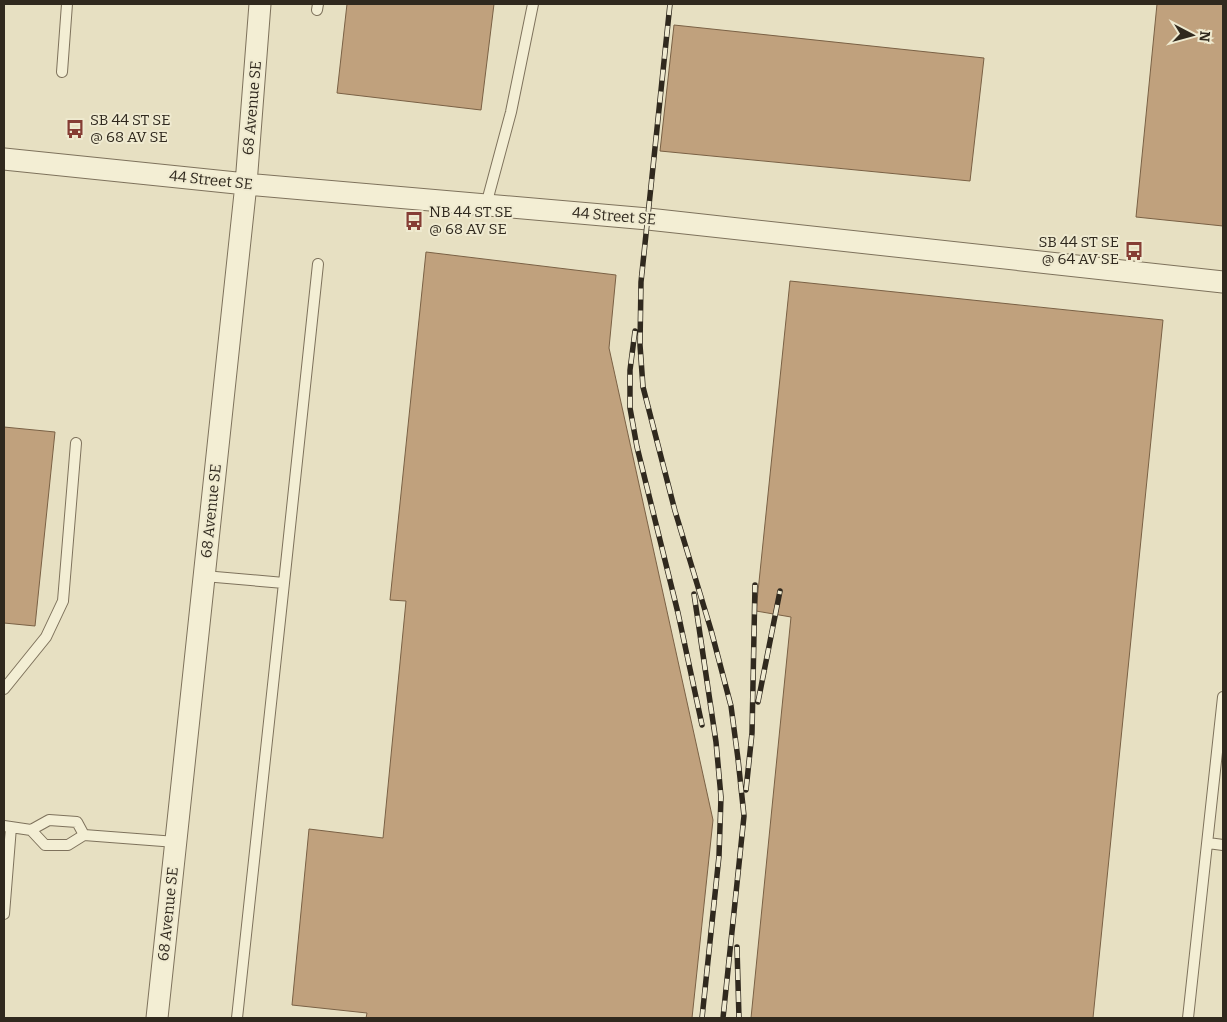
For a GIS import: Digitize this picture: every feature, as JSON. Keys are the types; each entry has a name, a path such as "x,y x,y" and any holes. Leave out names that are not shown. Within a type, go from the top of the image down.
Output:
{"street":[{"name":"68 Avenue SE","path":"157,1018 246,184 260,4"},
{"name":"44 Street SE","path":"4,159 246,184 648,219 1223,282"}],"lane":[{"path":"62,72 67,4"},
{"path":"486,205 511,112 533,4"},
{"path":"236,1018 318,264"},
{"path":"4,689 46,637 63,601 76,443"},
{"path":"204,576 284,583"},
{"path":"1188,1018 1223,697"},
{"path":"4,914 7,827 31,830 49,820 77,822 84,835"},
{"path":"31,830 45,845 68,845 84,835 176,842"},
{"path":"1208,843 1223,845"}],"building":[{"path":"347,4 494,4 481,110 337,93"},
{"path":"1157,4 1223,4 1223,226 1136,217"},
{"path":"674,25 984,58 970,181 660,151"},
{"path":"426,252 616,275 609,348 713,820 692,1018 366,1018 367,1013 292,1005 309,829 383,838 406,601 390,600"},
{"path":"790,281 1163,320 1093,1018 751,1018 791,617 756,611"},
{"path":"4,427 55,432 35,626 4,623"}],"railway":[{"path":"670,4 641,282 640,345 643,387 675,511 711,630 731,706 738,759 744,816 723,1018"},
{"path":"635,331 630,370 630,408 637,447 678,613 702,725"},
{"path":"746,790 752,733 755,585"},
{"path":"758,702 780,591"},
{"path":"694,594 716,742 721,797 719,856 702,1018"},
{"path":"737,947 739,1018"}],"place":[{"name":"SB 44 ST SE @ 68 AV SE","path":"75,129"},
{"name":"NB 44 ST SE @ 68 AV SE","path":"414,221"},
{"name":"SB 44 ST SE @ 64 AV SE","path":"1134,251"}]}
